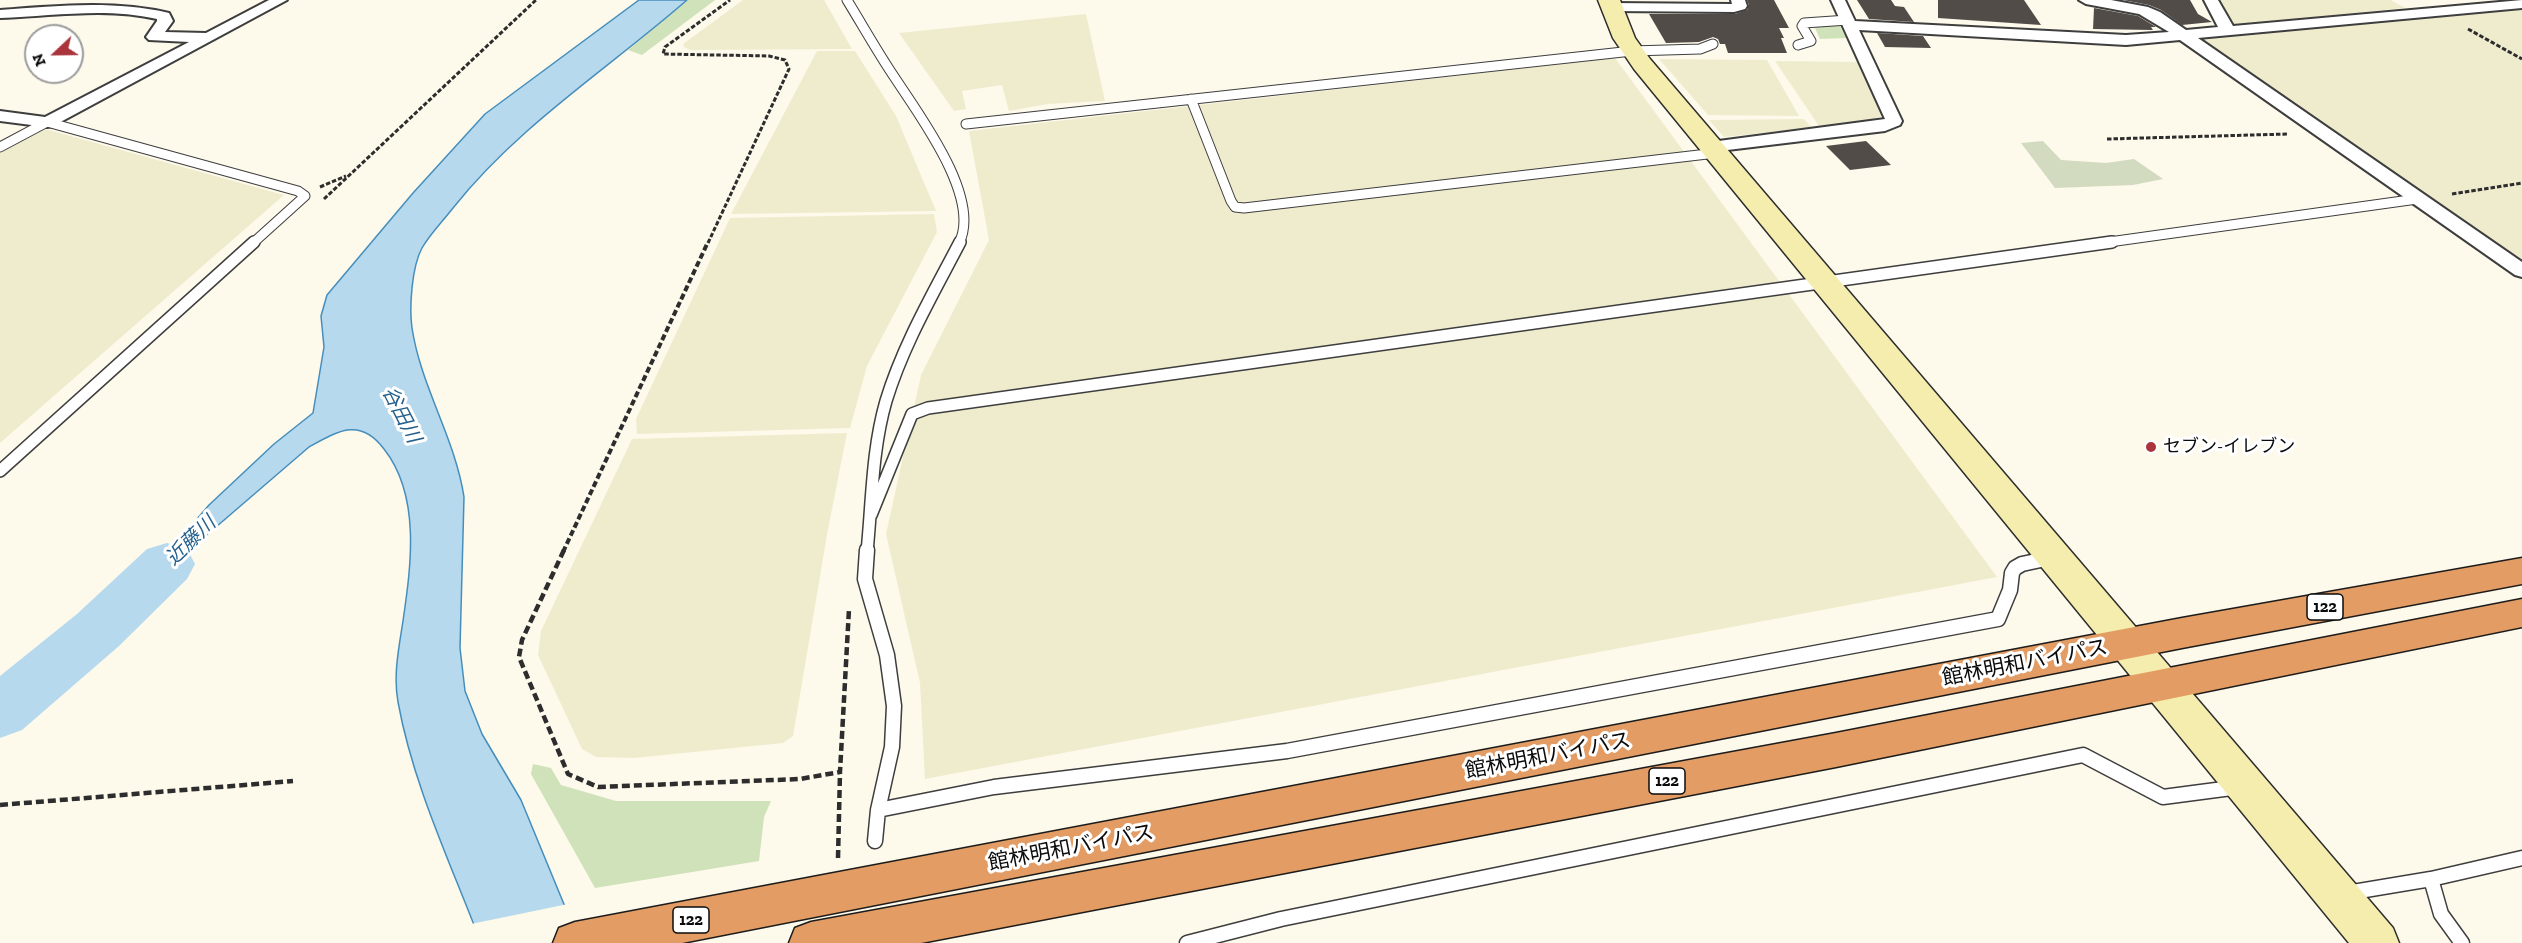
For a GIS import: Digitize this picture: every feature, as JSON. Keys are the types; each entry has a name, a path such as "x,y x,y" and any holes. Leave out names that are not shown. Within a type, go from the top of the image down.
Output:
{"highway":[{"name":"館林明和バイパス","path":"575,943 807,897 1203,824 2127,643 2522,571"},
{"name":"122","path":"812,943 1836,750 2522,613"}],"street":[{"path":"0,116 47,122 280,0"},
{"path":"1738,0 1740,6 1734,8 1610,3 1624,38 1632,51 2377,943"},
{"path":"1714,150 1885,126 1894,121 1838,0"},
{"path":"2086,0 2143,10 2184,35 2522,271"},
{"path":"2211,0 2228,31"},
{"path":"2400,0 2430,12"},
{"path":"1849,23 2126,40 2522,4"},
{"path":"0,14 116,10 155,13 164,16 165,21 154,37 210,37"}],"lane":[{"path":"847,0 896,79 931,128 949,166 964,219 963,236 906,346 886,402 875,463 864,579 886,655 894,706 892,747 878,810 875,841"},
{"path":"1798,45 1811,41 1802,26 1804,23 1849,23"},
{"path":"966,124 1632,51 1700,49 1713,44"},
{"path":"1191,99 1231,201 1235,207 1244,208 1714,150"},
{"path":"0,147 47,122 298,191 305,196 0,471"},
{"path":"871,515 912,414 928,408 2417,199"},
{"path":"878,810 994,787 1287,751 1998,619 2010,590 2012,573 2015,568 2022,564 2054,557"},
{"path":"1187,943 1281,919 2083,755 2163,797 2246,786"},
{"path":"2337,895 2431,879 2522,858"},
{"path":"2431,879 2434,900 2445,923 2462,943"}],"path":[{"path":"305,196 350,175 536,0"},
{"path":"730,0 665,47 663,54 769,56 785,60 789,69 522,640 519,657 568,774 598,787 800,779 840,772"},
{"path":"2430,12 2522,59"},
{"path":"2107,139 2324,134"},
{"path":"2417,199 2522,183"},
{"path":"837,865 850,604 856,587 864,579"},
{"path":"0,805 293,781"}],"shaded area":[{"path":"743,0 824,0 852,49 690,50 684,47 683,44"},
{"path":"2218,0 2391,0 2405,8 2233,26"},
{"path":"2522,6 2522,261 2192,37"},
{"path":"1086,14 1105,101 1047,104 1009,111 1002,85 962,91 966,109 954,111 899,33"},
{"path":"817,51 855,51 896,116 936,211 731,214"},
{"path":"1615,58 1997,577 925,779 920,683 886,534 921,375 989,240 969,131"},
{"path":"1659,59 1767,60 1799,116 1708,115"},
{"path":"1775,61 1860,62 1882,116 1865,121 1819,126"},
{"path":"1804,119 1812,128 1724,137 1709,120"},
{"path":"45,129 284,195 0,443 0,152"},
{"path":"934,214 937,232 867,366 850,428 637,434 636,419 730,218"},
{"path":"847,433 828,529 793,736 783,743 634,758 596,757 582,749 538,655 541,631 632,439"}],"green space":[{"path":"688,0 715,0 642,55 628,50"},
{"path":"1823,25 1840,26 1846,38 1820,39 1815,28"},
{"path":"2043,141 2061,160 2106,163 2134,159 2163,179 2133,185 2055,188 2021,143"},
{"path":"533,764 551,768 561,785 616,801 771,801 764,817 759,861 595,888 531,774"}],"water":[{"name":"谷田川","path":"639,0 687,0 506,150 479,178 429,238 422,248 414,276 411,319 416,350 460,475 464,497 460,648 465,691 482,734 521,800 580,943 481,943 423,794 398,702 396,671 409,578 410,532 404,488 396,468 375,439 357,430 348,430 309,447 116,613 209,505 274,444 313,413 324,347 321,316 327,295 413,193 485,114"}],"pier":[{"path":"568,904 583,943 478,943 471,924"}],"building":[{"path":"1747,0 1774,0 1789,28 1779,28 1787,53 1728,53 1725,44 1720,44 1718,39 1713,37 1699,42 1666,43 1649,14 1735,14 1747,10 1749,5"},
{"path":"1857,0 1891,0 1895,6 1904,7 1914,22 1869,19"},
{"path":"1938,0 2024,0 2041,25 1938,18"},
{"path":"2123,0 2190,0 2198,14 2212,22 2182,25 2161,10"},
{"path":"2094,8 2138,16 2156,27 2151,27 2153,30 2093,29"},
{"path":"1877,33 1923,36 1931,48 1885,47"},
{"path":"1866,141 1891,165 1850,170 1826,146"}],"waterway":[{"name":"近藤川","path":"0,712 98,630 167,564"}],"place":[{"name":"セブン-イレブン","path":"2151,447"}]}
